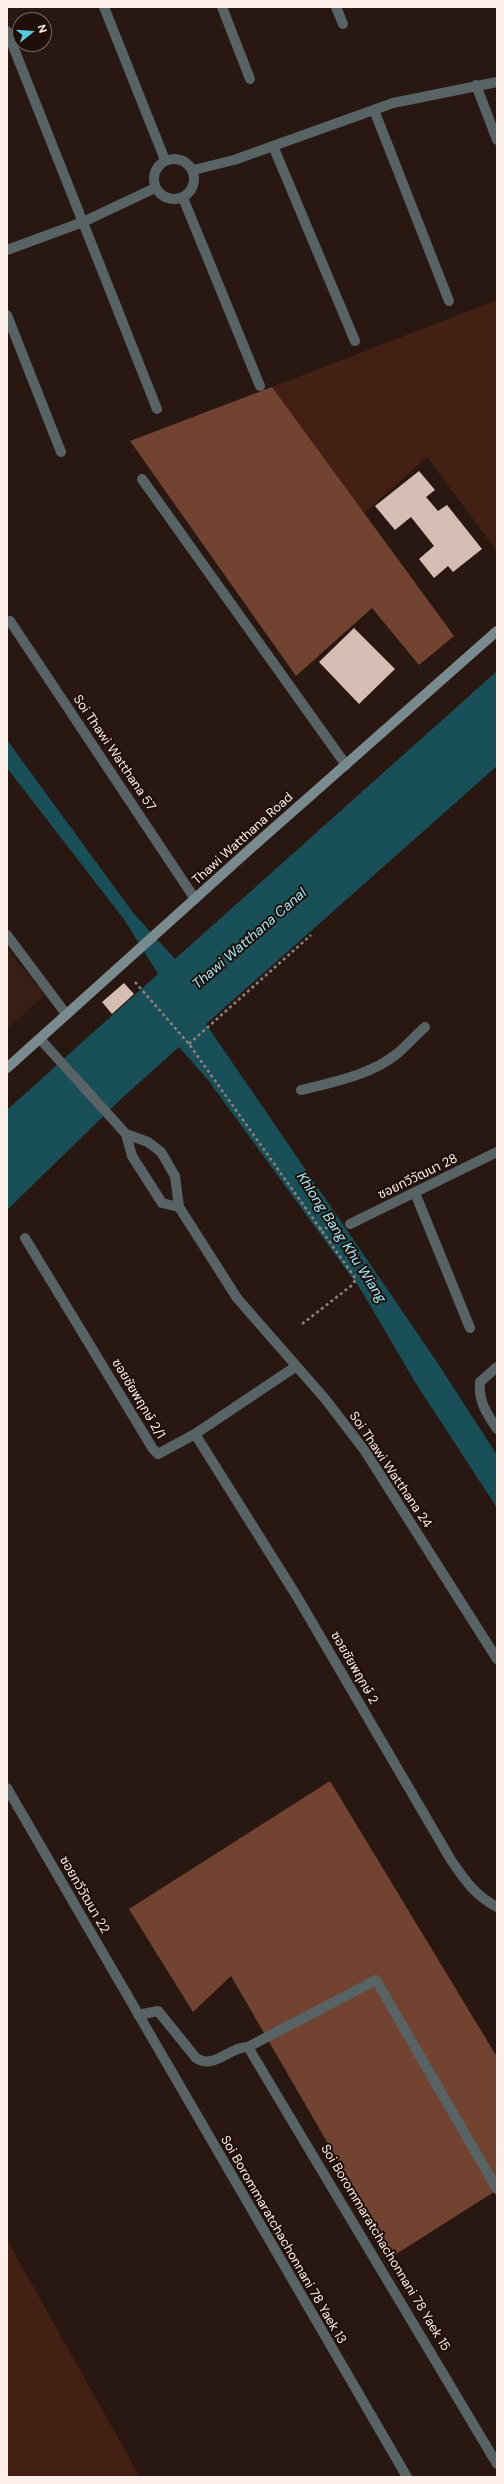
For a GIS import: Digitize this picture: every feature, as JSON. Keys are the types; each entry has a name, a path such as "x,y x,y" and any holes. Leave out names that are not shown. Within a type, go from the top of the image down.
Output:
{"main road":[{"name":"Thawi Watthana Road","path":"7,1068 159,931 497,632"}],"street":[{"path":"104,7 165,160"},
{"path":"222,7 250,79"},
{"path":"336,7 342,24"},
{"path":"7,31 157,409"},
{"path":"193,170 234,160 393,103 476,85 497,82"},
{"path":"476,85 497,140"},
{"path":"374,110 449,302"},
{"path":"273,146 355,341"},
{"path":"176,158 186,162 193,170 195,180 191,190 183,198 173,200 163,196 155,188 154,177 157,167 165,160 176,158"},
{"path":"7,250 83,222 155,188"},
{"path":"183,198 260,386"},
{"path":"7,315 61,452"},
{"path":"142,479 346,765"},
{"name":"Soi Thawi Watthana 57","path":"10,621 195,899"},
{"path":"7,934 66,1014"},
{"path":"301,1090 344,1080 368,1070 397,1053 425,1027"},
{"path":"40,1039 126,1134 132,1156 162,1203 179,1207"},
{"name":"Soi Thawi Watthana 24","path":"126,1134 148,1142 161,1152 175,1176 179,1207 237,1298 326,1400 365,1451 497,1659"},
{"name":"ซอยทวีวัฒนา 28","path":"350,1224 497,1152"},
{"path":"415,1193 470,1328"},
{"name":"ซอยชัยพฤกษ์ 2/1","path":"25,1238 153,1449 158,1454 195,1434 295,1366"},
{"path":"497,1367 480,1382 478,1393 485,1411 497,1429"},
{"name":"ซอยชัยพฤกษ์ 2","path":"195,1434 296,1595 451,1860 470,1887 484,1901 497,1907"},
{"name":"ซอยทวีวัฒนา 22","path":"7,1788 138,2015"},
{"path":"138,2015 158,2011 196,2058 202,2062 212,2063 238,2047 248,2047 376,1980 497,2189"},
{"name":"Soi Borommaratchachonnani 78 Yaek 13","path":"138,2015 407,2477"},
{"name":"Soi Borommaratchachonnani 78 Yaek 15","path":"248,2047 497,2464"}],"path":[{"path":"188,1043 311,935"},
{"path":"135,982 188,1043 356,1279 351,1286 302,1324"},
{"path":"319,1229 350,1224"}],"shaded area":[{"path":"497,300 497,551 427,457 364,513 272,387"},
{"path":"272,387 454,636 419,665 372,608 296,676 130,441"},
{"path":"7,949 45,995 7,1029"},
{"path":"330,1781 497,2057 497,2190 393,2256 231,1976 193,2012 129,1909"},
{"path":"7,2240 140,2477 7,2477"}],"water":[{"path":"497,671 497,766 206,1024 437,1362 497,1455 497,1508 415,1382 361,1290 208,1080 179,1047 122,1098 7,1210 7,1110 158,974 123,918 7,768 7,740 134,914 175,959"}],"building":[{"path":"419,471 435,490 426,497 438,511 447,505 482,549 453,572 448,566 434,578 419,559 434,546 411,517 395,530 375,506"},
{"path":"354,628 395,669 359,704 319,662"},
{"path":"124,983 134,994 112,1014 102,1002"}],"water label":[{"name":"Thawi Watthana Canal","path":"250,939"},
{"name":"Khlong Bang Khu Wiang","path":"341,1238"}]}
